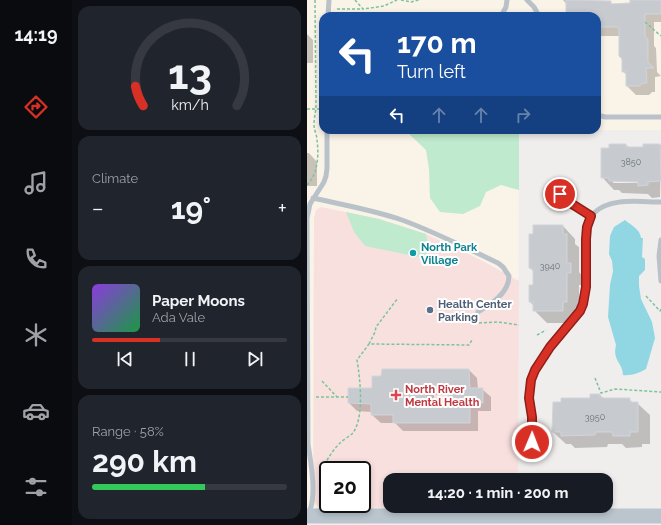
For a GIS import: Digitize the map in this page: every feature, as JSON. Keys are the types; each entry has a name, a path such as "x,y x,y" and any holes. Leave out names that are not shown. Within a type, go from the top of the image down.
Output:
{"main road":[{"path":"307,516 639,518 661,516"}],"lane":[{"path":"328,12 329,0"},
{"path":"503,12 507,0"},
{"path":"527,0 535,7 537,12"},
{"path":"601,116 661,117"},
{"path":"307,516 312,505 311,463 307,445 307,218 309,204 324,182 326,176 327,134"},
{"path":"560,194 572,204 591,216"},
{"path":"313,198 365,209 401,220 423,228 498,263 503,267 509,276 507,285 498,298 478,312"},
{"path":"532,455 532,417 529,398 531,380 535,370 550,347 580,311 583,304 586,287 587,227 591,216 601,208 610,204 625,202 661,202"},
{"path":"661,240 659,256 661,281"}],"path":[{"path":"307,185 316,173 317,164 317,140 314,124 316,109 315,0"},
{"path":"355,0 363,8"},
{"path":"333,8 383,6 397,0"},
{"path":"401,0 411,2 419,0"},
{"path":"315,9 321,8"},
{"path":"645,22 661,36"},
{"path":"307,109 316,109"},
{"path":"646,296 660,311 661,309"},
{"path":"327,461 340,443 353,433 358,423 360,414 360,374 357,360 369,344 375,332 375,328 397,298"},
{"path":"479,323 498,322 519,325"},
{"path":"537,335 546,330"},
{"path":"369,344 469,345 472,340"},
{"path":"595,378 601,393 615,389 661,392"},
{"path":"322,381 337,397"},
{"path":"314,397 348,397"}],"shaded area":[{"name":"North Park Village","path":"307,0 661,0 661,130 601,130 601,12 319,12 319,134 519,134 518,473 383,473 383,508 371,508 371,461 319,461 319,508 307,508"},
{"path":"321,207 379,219 426,234 481,260 519,281 518,473 383,473 383,508 371,508 371,461 319,461 319,507 315,503 313,498 314,218 316,210"}],"green space":[{"path":"409,134 519,134 519,190 501,185 486,192 480,206 463,214 440,212 430,198 429,169 426,150"},
{"path":"346,212 379,219 426,234 429,251 424,258 365,246 354,232"}],"water":[{"path":"625,220 637,230 641,238 643,238 642,257 645,259 645,270 639,276 639,286 641,299 652,322 655,338 646,369 635,374 623,375 623,371 615,355 616,345 608,317 610,285 613,271 612,261 609,254 610,236 614,227"}],"building":[{"path":"566,0 611,1 611,4 630,3 630,0 661,0 661,14 645,14 645,36 648,39 648,62 654,68 646,68 647,83 643,83 640,86 626,86 626,72 622,72 622,59 619,56 619,27 601,27 601,12 566,12"},
{"path":"609,144 626,144 626,147 643,147 643,144 660,144 661,181 648,182 648,185 638,186 638,182 609,181 609,178 601,178 601,148 609,148"},
{"path":"533,225 563,225 563,234 567,234 567,263 571,263 571,273 567,273 567,302 563,302 563,311 533,311 533,302 529,302 529,285 533,285 533,269 529,268 529,234 533,234"},
{"name":"North River Mental Health","path":"382,369 469,369 470,388 483,388 483,403 470,403 470,423 393,423 393,415 371,415 371,404 348,403 348,388 372,388 372,376 381,376","holes":["426,387 448,387 448,403 425,402"]},
{"path":"590,394 600,394 600,397 604,398 630,398 630,402 638,402 638,432 630,432 630,436 613,436 612,432 596,432 595,435 561,436 561,432 552,432 553,402 561,402 561,398 590,398"}],"place":[{"name":"North Park Village","path":"413,253"},
{"name":"Health Center Parking","path":"430,310"},
{"name":"North River Mental Health","path":"396,395"}],"route":[{"path":"532,442 532,417 529,398 531,380 535,370 550,347 580,311 585,297 586,239 587,227 591,216 572,204 560,194"}]}
